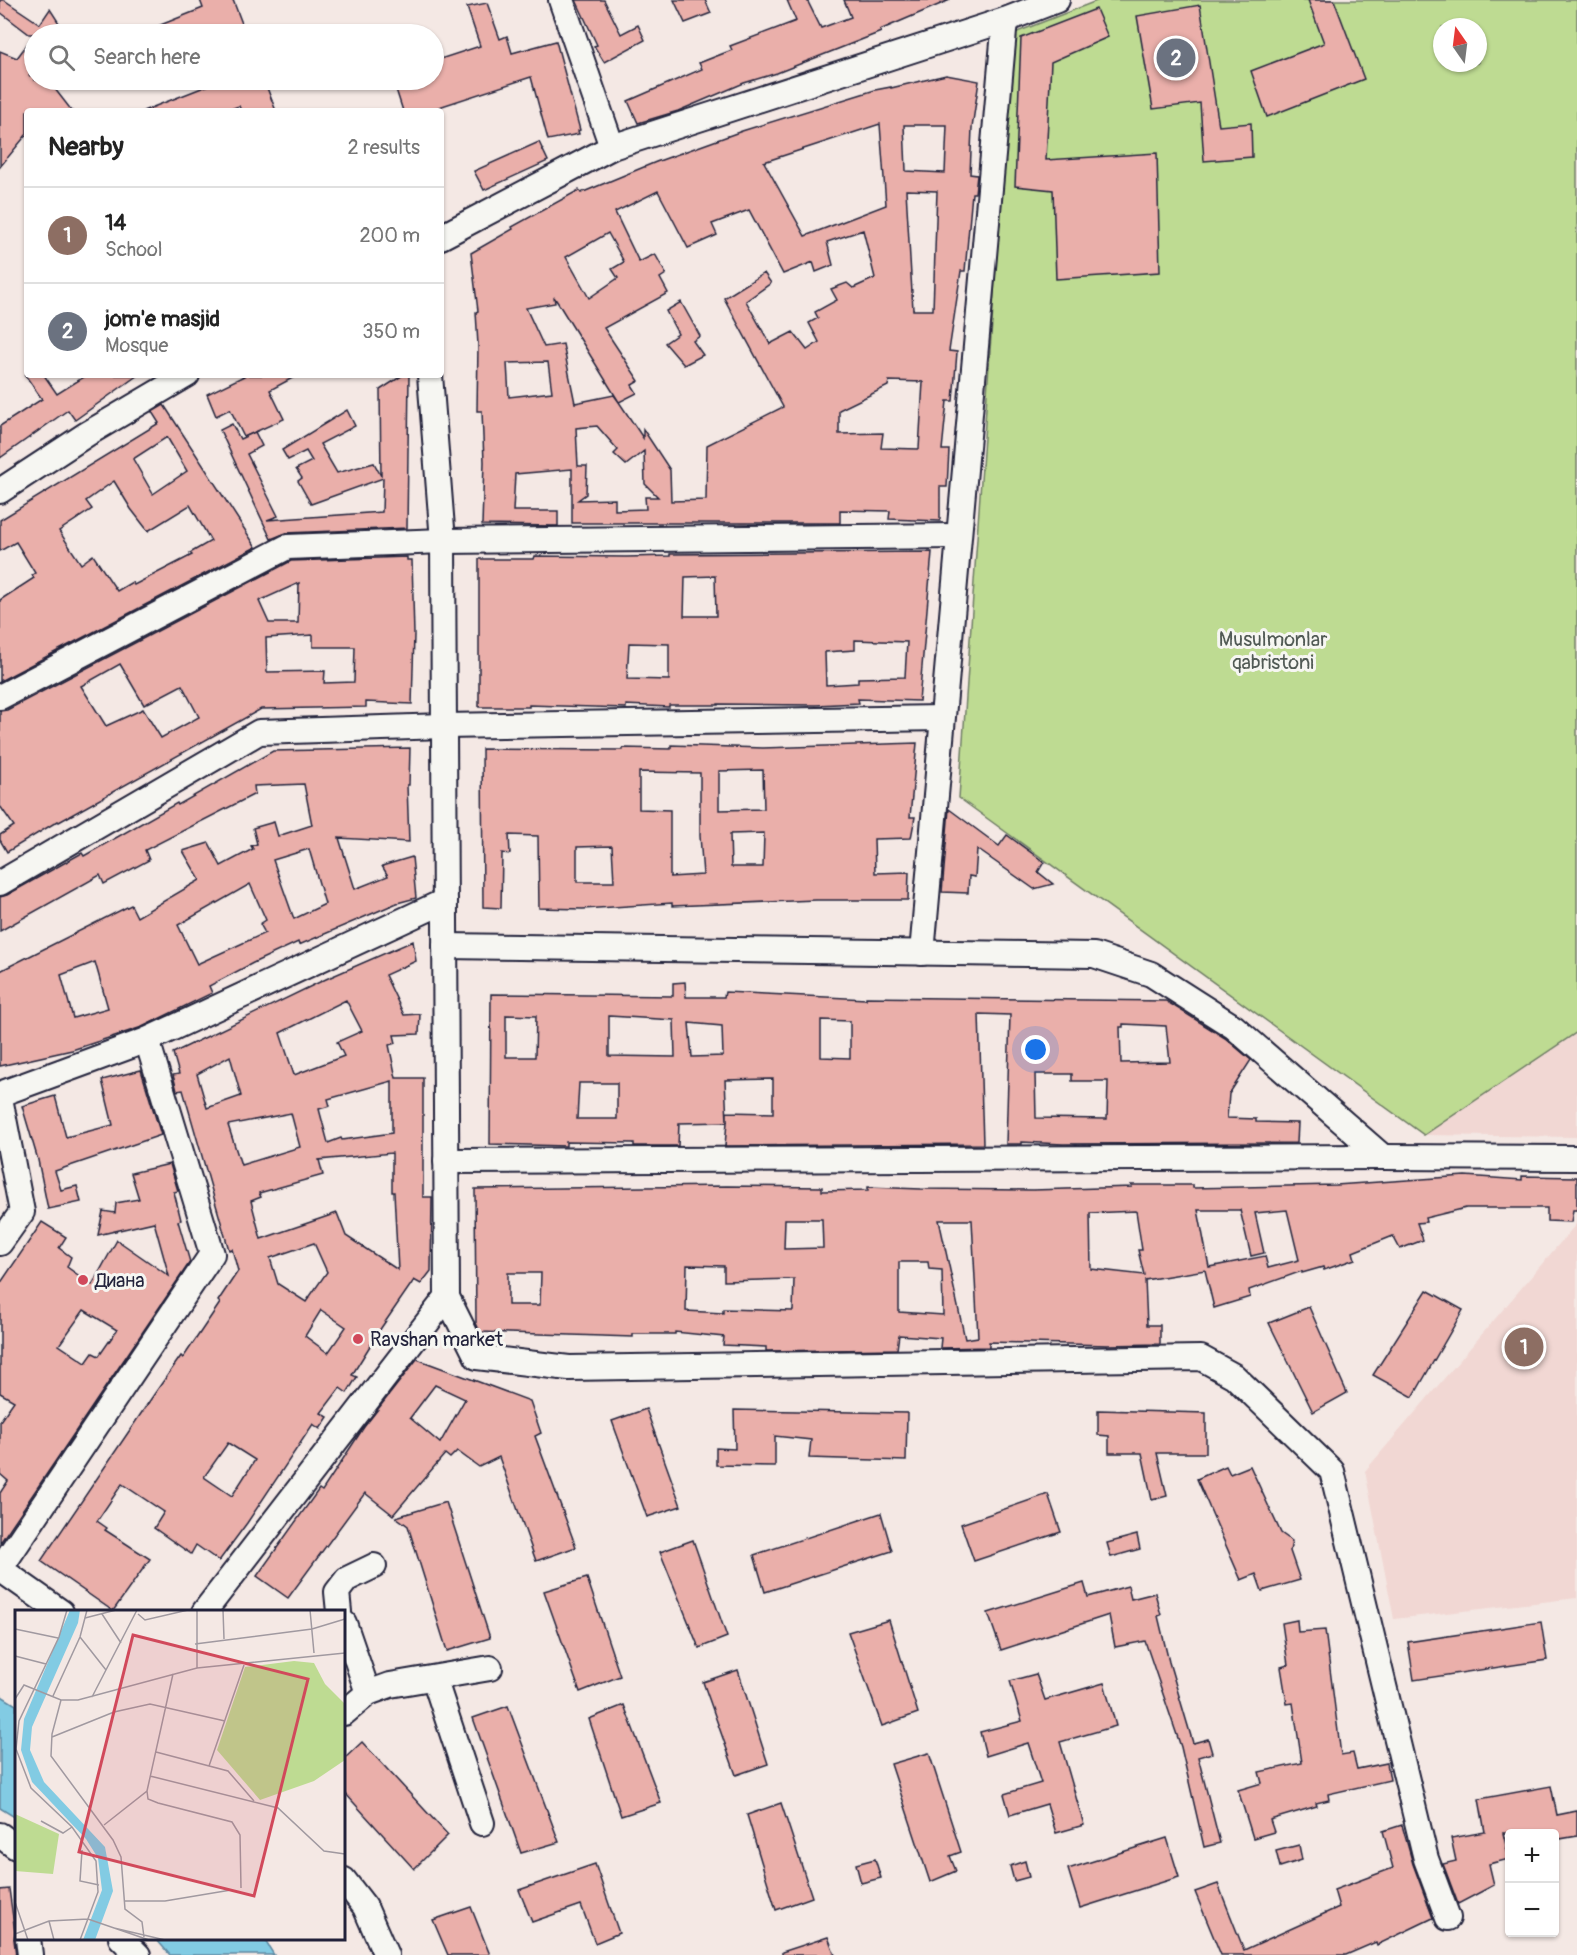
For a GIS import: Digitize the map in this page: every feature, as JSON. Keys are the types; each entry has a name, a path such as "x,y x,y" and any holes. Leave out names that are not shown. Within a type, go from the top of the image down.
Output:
{"street":[{"path":"561,0 612,147"},
{"path":"444,235 612,147 1005,20 1057,0"},
{"path":"922,953 1005,20"},
{"path":"0,491 87,434 182,378"},
{"path":"430,378 443,541 447,1297 477,1357 569,1368 1201,1358 1234,1376 1332,1471 1426,1859 1448,1918"},
{"path":"0,696 287,547 443,541 958,536"},
{"path":"0,883 259,732 444,726 942,718"},
{"path":"0,1094 147,1040 445,901"},
{"path":"446,946 1094,955 1151,974 1234,1027 1383,1157"},
{"path":"60,1610 0,1569 212,1254 147,1040"},
{"path":"0,1098 22,1212 0,1243"},
{"path":"446,1161 1577,1158"},
{"path":"205,1610 447,1297"},
{"path":"339,1610 337,1592 347,1579 374,1566"},
{"path":"345,1626 368,1693"},
{"path":"345,1712 368,1693 390,1685 490,1668"},
{"path":"434,1678 482,1823"},
{"path":"0,1835 15,1846"},
{"path":"345,1881 364,1907 386,1955"},
{"path":"28,1940 30,1955"},
{"path":"123,1940 138,1955"}],"shaded area":[{"path":"1577,1032 1577,1137 1424,1135"},
{"path":"1577,1223 1577,1598 1394,1619 1365,1471"}],"green space":[{"name":"Musulmonlar qabristoni","path":"1099,0 1577,0 1577,1032 1424,1135 959,798 1012,34"}],"water":[{"path":"0,1695 15,1704 15,1817 0,1808"},
{"path":"157,1940 265,1940 274,1955 170,1955"}],"building":[{"path":"0,0 4,0 40,24 24,24 24,30 0,12"},
{"path":"200,0 233,0 242,24 163,24 203,8"},
{"path":"576,0 604,0 621,34 638,25 645,40 604,62 594,46 597,45"},
{"path":"674,0 705,0 711,13 685,23"},
{"path":"787,0 807,0 821,28 851,17 844,0 950,0 880,30 881,32 777,73 744,83 678,111 638,123 628,101 702,69 699,63 732,50 730,46 796,21"},
{"path":"1308,0 1334,0 1364,79 1267,117 1251,71 1324,43"},
{"path":"487,3 500,39 507,36 512,53 556,41 580,130 579,134 548,140 531,77 436,108 402,108 396,90 444,90 444,58 480,46 467,7"},
{"path":"1200,5 1219,126 1251,123 1252,157 1204,161 1200,103 1153,109 1137,16"},
{"path":"50,9 60,24 40,24"},
{"path":"1096,9 1108,37 1051,62 1046,160 1157,153 1160,272 1056,279 1053,190 1015,186 1021,38"},
{"path":"24,49 24,90 56,90 70,108 24,108 24,138 0,167 0,51 17,58"},
{"path":"946,75 979,81 972,128 970,174 977,175 975,193 972,193 965,271 961,271 949,351 957,352 953,401 947,401 942,450 949,450 947,487 940,487 940,521 889,519 890,511 840,510 840,523 572,523 572,469 515,474 513,511 558,511 558,526 482,525 484,462 482,411 477,411 476,312 478,311 471,253 579,190 581,193 656,162 742,131 875,90","holes":["880,124 886,205 805,236 764,162","904,125 947,125 945,173 906,171","906,190 937,191 933,310 913,310","658,191 688,248 717,235 712,224 749,210 783,274 813,262 816,272 833,265 827,242 863,230 875,278 853,288 847,283 831,289 837,300 815,312 818,318 809,323 819,342 807,350 793,332 770,344 746,301 771,283 764,273 724,298 783,407 707,445 706,500 671,501 670,470 643,429 643,438 619,402 637,393 632,385 639,381 604,328 668,293 660,278 666,274 655,254 639,262 615,212","608,233 624,262 612,269 618,278 589,298 566,257","554,297 619,402 614,395 575,403 563,344 544,347 526,308 555,303","548,362 552,392 509,397 507,363","889,381 923,382 919,449 881,448 883,433 839,434 839,410 888,386","597,426 618,450 614,454 626,465 644,451 645,484 658,497 645,497 646,509 615,510 615,499 578,500 586,494 587,466 578,466 576,428"]},
{"path":"197,90 268,90 275,108 240,108 239,106 233,108 151,108"},
{"path":"539,142 548,161 484,190 474,171"},
{"path":"681,302 700,336 693,341 703,355 684,365 665,343 678,334 666,311"},
{"path":"27,378 46,378 57,394 82,378 134,378 75,420 68,410 0,458 0,426 42,399"},
{"path":"240,378 292,378 270,390 284,419 244,437 230,409 216,416 207,394"},
{"path":"398,378 409,378 407,528 286,533 271,539 220,430 232,424 240,439 255,432 262,446 247,454 278,516 267,520 382,512 383,478 311,504 298,481 302,478 296,469 312,461 306,451 288,460 282,450 347,410 355,426 320,444 337,473 374,463 381,476 380,390"},
{"path":"164,405 256,547 0,681 0,600 34,578 32,575 35,573 16,542 0,551 0,520 159,423 152,412","holes":["167,437 187,471 153,494 133,459","114,481 148,531 190,505 211,541 190,553 192,555 134,585 132,582 117,591 93,555 81,564 59,531 92,509 86,501"]},
{"path":"932,552 919,701 858,699 859,703 816,705 718,704 669,705 669,707 626,705 626,708 529,705 529,707 479,707 479,559 534,559 535,556 670,556 670,554","holes":["715,576 716,616 684,616 685,577","855,640 907,642 905,677 858,678 858,683 826,685 825,652 855,650","629,643 669,644 669,680 627,679"]},
{"path":"407,557 407,560 412,560 414,635 412,704 366,702 366,707 261,709 58,821 7,852 0,840 0,835 14,826 0,806 0,711 7,710 291,561","holes":["299,583 298,623 269,623 259,601","313,635 313,647 355,647 354,682 324,683 325,671 267,672 266,638","120,664 144,705 182,685 199,717 161,738 143,709 106,726 81,686"]},
{"path":"917,743 910,817 915,817 911,838 874,839 875,873 909,872 908,900 816,900 672,906 672,903 583,909 539,908 538,836 509,835 510,854 502,853 501,908 483,907 482,749 671,749 671,745 763,748","holes":["763,770 764,809 719,810 719,771","639,772 700,773 700,836 703,875 670,877 670,810 639,809","764,833 763,867 731,867 730,834","612,846 614,882 577,882 577,847"]},
{"path":"410,748 409,785 407,785 409,842 339,838 355,889 388,876 382,866 412,857 416,898 397,903 299,945 298,942 253,963 209,986 212,993 142,1027 72,1050 0,1066 0,971 131,905 137,917 200,880 183,851 209,843 221,866 253,849 251,846 257,844 253,828 274,822 278,836 312,825 304,784 254,786 255,794 145,850 149,860 104,884 100,875 0,931 0,897 82,853 84,856 273,751","holes":["309,849 325,904 294,919 273,860","250,884 266,920 260,924 265,933 197,964 178,925","95,962 108,1008 73,1018 61,975"]},
{"path":"949,809 999,846 1007,835 1044,862 1038,872 1053,884 1034,889 977,849 975,877 969,876 968,893 942,892"},
{"path":"413,941 416,961 385,975 404,1015 420,1014 419,1034 394,1035 396,1043 389,1045 396,1078 423,1078 423,1197 432,1197 431,1271 421,1284 414,1280 352,1375 357,1377 347,1393 340,1388 321,1413 328,1417 320,1429 313,1424 219,1561 196,1545 191,1554 154,1528 164,1512 122,1484 97,1521 107,1528 105,1530 150,1559 112,1610 41,1561 155,1393 181,1356 183,1358 220,1303 218,1301 238,1271 232,1249 229,1250 183,1090 177,1091 173,1075 179,1074 173,1053 326,979","holes":["346,1000 362,1031 337,1042 344,1056 294,1075 280,1033","230,1056 241,1096 207,1108 197,1074","392,1081 392,1133 342,1140 341,1138 328,1143 319,1109 330,1106 328,1099","291,1113 300,1147 241,1165 228,1125","392,1153 392,1192 394,1192 398,1270 346,1236 337,1213 261,1239 251,1201 261,1197 259,1193 323,1175 319,1160","314,1243 327,1272 306,1302 278,1284 270,1258","321,1310 346,1327 328,1353 305,1336","228,1443 255,1460 232,1496 204,1477"]},
{"path":"685,982 686,997 724,997 725,992 866,999 866,997 1166,1001 1225,1038 1251,1060 1229,1094 1227,1118 1256,1119 1256,1122 1298,1123 1297,1143 1063,1144 1022,1142 1022,1144 1006,1144 1010,1015 979,1014 983,1144 725,1146 727,1122 679,1123 678,1146 566,1142 566,1146 490,1144 491,994 673,996 673,983","holes":["506,1015 536,1016 535,1057 506,1057","609,1016 674,1020 675,1057 609,1056","821,1020 850,1021 850,1058 821,1057","689,1023 722,1026 723,1056 692,1057","1123,1024 1166,1026 1170,1062 1121,1063 1120,1027 1123,1027","1035,1074 1072,1074 1072,1081 1108,1081 1107,1119 1036,1118","773,1079 773,1113 727,1112 727,1122 725,1080","579,1083 617,1083 617,1119 577,1119"]},
{"path":"141,1070 161,1135 55,1171 61,1190 77,1186 81,1202 48,1209 38,1160 22,1106 55,1096 66,1137 113,1125 102,1080"},
{"path":"170,1164 178,1191 174,1192 181,1220 178,1221 190,1262 0,1543 0,1493 8,1481 0,1474 0,1421 14,1401 0,1393 0,1284 42,1222 66,1237 59,1248 71,1257 67,1267 92,1285 117,1240 169,1276 154,1222 98,1235 103,1211 115,1213 116,1203 139,1199 131,1173","holes":["84,1310 117,1330 99,1356 93,1353 86,1363 59,1345"]},
{"path":"1465,1176 1522,1180 1522,1176 1577,1177 1577,1210 1573,1210 1571,1222 1547,1221 1547,1208 1466,1208 1425,1218 1426,1222 1417,1223 1423,1240 1400,1249 1393,1236 1353,1252 1355,1259 1324,1270 1323,1267 1302,1273 1302,1271 1249,1290 1250,1297 1214,1308 1205,1270 1145,1280 1147,1325 1160,1325 1160,1344 989,1342 989,1347 940,1348 941,1338 899,1335 897,1349 766,1351 766,1347 723,1345 724,1337 675,1332 675,1334 633,1334 633,1337 480,1332 476,1323 475,1189 727,1186 822,1187 822,1191 868,1190 868,1187 1033,1190 1132,1187 1131,1185 1193,1185 1193,1188 1336,1185","holes":["1198,1210 1240,1210 1251,1256 1264,1253 1255,1213 1287,1210 1299,1260 1268,1268 1265,1256 1209,1267","1136,1211 1142,1250 1138,1250 1144,1275 1091,1269 1090,1213","785,1219 822,1219 823,1248 784,1249","939,1220 972,1220 978,1337 965,1339","899,1262 928,1262 929,1269 942,1270 943,1315 899,1312","687,1265 724,1266 724,1281 794,1279 793,1311 723,1309 723,1313 686,1311","508,1273 541,1273 540,1305 508,1305"]},
{"path":"1427,1290 1463,1310 1413,1397 1373,1375"},
{"path":"1309,1307 1347,1393 1313,1412 1269,1323"},
{"path":"417,1359 530,1401 541,1433 535,1436 576,1547 536,1561 499,1457 479,1467 457,1451 450,1458 445,1454 393,1515 365,1493 288,1598 257,1576 319,1489 322,1491 364,1427","holes":["435,1385 465,1399 440,1443 410,1418"]},
{"path":"646,1409 681,1506 647,1517 612,1421"},
{"path":"734,1410 907,1413 906,1461 809,1458 811,1440 775,1436 775,1466 716,1465 716,1448 735,1449"},
{"path":"1098,1410 1206,1413 1206,1453 1157,1453 1167,1496 1152,1500 1142,1453 1109,1453 1109,1436 1098,1435"},
{"path":"1226,1466 1230,1474 1250,1466 1281,1533 1292,1541 1290,1551 1300,1580 1262,1591 1256,1574 1241,1580 1197,1479"},
{"path":"1048,1494 1061,1532 974,1561 961,1524"},
{"path":"446,1502 490,1638 447,1651 408,1526 396,1517"},
{"path":"881,1513 892,1551 765,1592 754,1555"},
{"path":"1137,1535 1140,1549 1111,1557 1107,1543"},
{"path":"693,1540 727,1637 699,1648 660,1552"},
{"path":"587,1578 620,1676 580,1692 544,1591"},
{"path":"1084,1583 1088,1597 1128,1586 1131,1599 1155,1593 1169,1662 1193,1743 1208,1739 1212,1753 1198,1757 1220,1843 1204,1847 1181,1747 1145,1641 1115,1647 1109,1615 1001,1650 988,1613"},
{"path":"889,1620 918,1713 882,1726 848,1632"},
{"path":"1297,1620 1298,1632 1325,1630 1341,1755 1353,1753 1357,1769 1387,1763 1390,1780 1328,1794 1329,1800 1316,1803 1317,1806 1270,1820 1274,1832 1253,1838 1238,1790 1262,1783 1259,1772 1302,1763 1293,1703 1287,1704 1281,1667 1288,1665 1282,1623"},
{"path":"1541,1622 1547,1660 1414,1680 1408,1642"},
{"path":"738,1670 768,1764 736,1775 703,1682"},
{"path":"1036,1674 1045,1700 1104,1683 1116,1726 1060,1742 1084,1825 1056,1833 1047,1804 1010,1815 1004,1794 1041,1783 1028,1743 986,1756 980,1732 1022,1721 1010,1681"},
{"path":"624,1705 661,1803 621,1816 589,1719"},
{"path":"508,1706 559,1842 521,1853 473,1718"},
{"path":"362,1742 448,1835 414,1869 345,1793 345,1758"},
{"path":"929,1753 961,1852 950,1856 956,1871 930,1882 891,1764"},
{"path":"1551,1786 1557,1815 1577,1811 1577,1836 1559,1839 1559,1829 1505,1829 1503,1833 1505,1860 1489,1864 1494,1885 1458,1904 1443,1864 1456,1861 1451,1838 1485,1832 1479,1799"},
{"path":"781,1803 812,1897 776,1910 747,1815"},
{"path":"1402,1825 1413,1864 1433,1918 1377,1945 1376,1942 1346,1955 1221,1955 1195,1892 1218,1884 1244,1950 1339,1907 1334,1890 1393,1868 1383,1831"},
{"path":"1167,1838 1179,1877 1080,1908 1068,1869"},
{"path":"1299,1845 1302,1860 1280,1867 1276,1851"},
{"path":"875,1859 881,1878 861,1883 856,1864"},
{"path":"1025,1861 1029,1877 1014,1881 1010,1866"},
{"path":"595,1864 619,1933 595,1943 581,1905 532,1922 519,1890"},
{"path":"9,1889 16,1955 0,1955 0,1890"},
{"path":"471,1907 490,1955 448,1955 433,1920"},
{"path":"828,1937 835,1955 782,1955 782,1952"}],"place":[{"name":"jom'e masjid","path":"1176,58"},
{"name":"Диана","path":"83,1280"},
{"name":"Ravshan market","path":"358,1339"},
{"name":"14","path":"1524,1347"}]}
